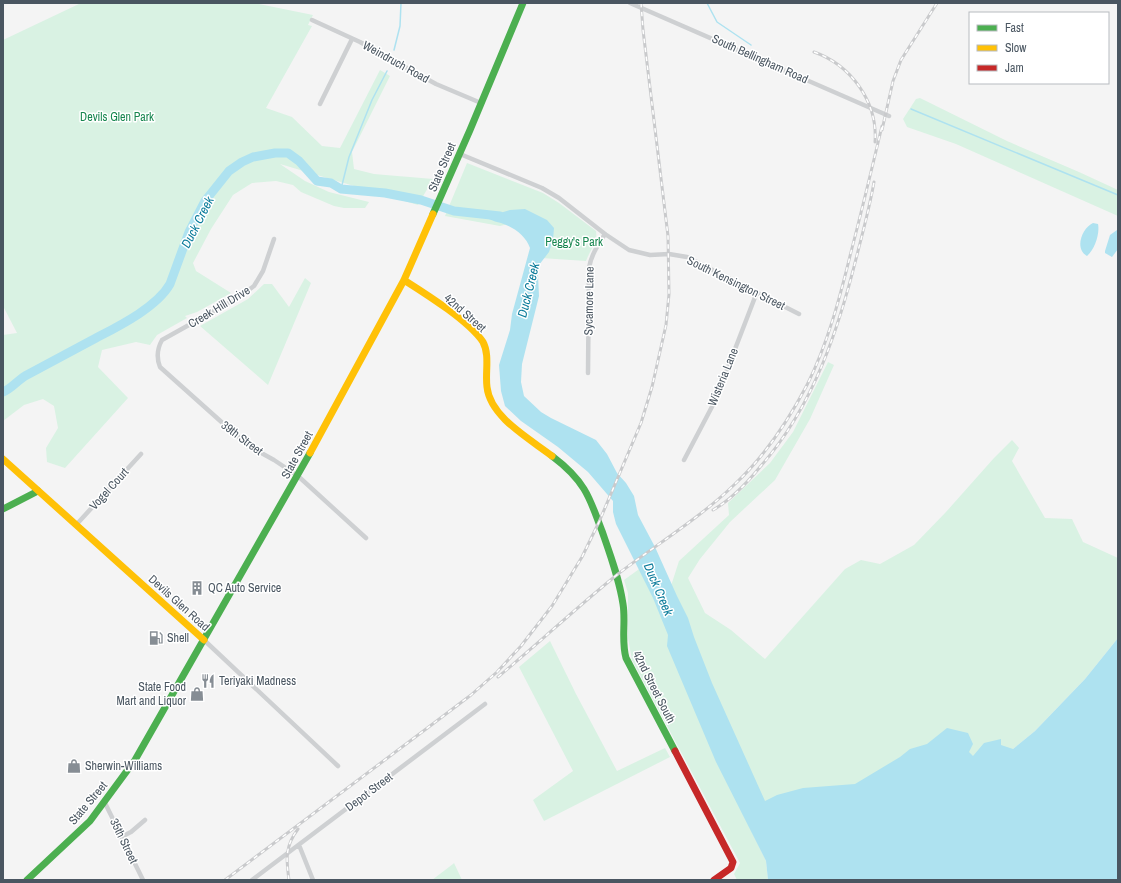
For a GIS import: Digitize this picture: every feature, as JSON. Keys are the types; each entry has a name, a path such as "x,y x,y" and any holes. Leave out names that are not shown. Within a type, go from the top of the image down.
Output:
{"main road":[{"name":"State Street","path":"27,880 80,831 105,803 135,760 298,476 404,280 460,154 523,3"},
{"name":"42nd Street","path":"404,280 444,307 479,337 485,348 487,385 490,400 498,413 520,432 551,454 561,464"},
{"name":"Devils Glen Road","path":"3,459 204,640"},
{"name":"42nd Street South","path":"561,464 582,486 591,500 617,575 623,606 623,647 626,658 733,862 731,868 714,880"},
{"path":"3,509 38,491"}],"street":[{"name":"South Bellingham Road","path":"630,3 889,116"},
{"name":"Weindruch Road","path":"312,20 352,39 436,84 481,103"},
{"path":"320,104 352,39"},
{"name":"South Kensington Street","path":"460,154 542,188 559,198 605,234 629,250 650,255 687,257 799,314"},
{"name":"Sycamore Lane","path":"588,373 589,268 595,248 605,234"},
{"name":"Creek Hill Drive","path":"182,329 239,297 254,286 263,271 274,239"},
{"name":"Wisteria Lane","path":"684,460 715,401 757,292"},
{"name":"39th Street","path":"182,329 162,340 158,347 157,360 160,367 236,435 254,449 298,476 366,538"},
{"name":"Vogel Court","path":"76,525 141,454"},
{"name":"Devils Glen Road","path":"204,640 338,766"},
{"name":"Depot Street","path":"252,880 485,704"},
{"name":"35th Street","path":"105,803 143,880"},
{"path":"121,837 131,832 145,820"},
{"path":"299,845 313,880"}],"green space":[{"name":"Devils Glen Park","path":"81,3 254,3 313,15 308,25 312,26 266,108 292,117 322,146 340,148 380,70 390,76 352,152 354,169 374,174 433,179 418,205 280,164 305,181 329,192 369,202 365,208 344,208 334,206 301,192 293,185 276,181 252,183 233,195 211,229 193,263 196,271 231,293 197,312 185,316 187,318 157,335 150,345 136,342 102,350 98,367 128,398 65,468 47,462 46,448 58,428 54,406 43,399 24,405 3,421 3,335 17,333 3,306 3,40"},
{"path":"920,98 1007,141 1118,190 1118,216 956,144 907,127 903,119 916,99"},
{"name":"Peggy's Park","path":"467,163 543,193 596,231 595,242 586,261 541,258 523,220 500,226 445,216"},
{"path":"305,278 311,283 268,385 200,326 248,299 264,284 272,284 289,307"},
{"path":"828,362 834,365 810,419 775,480 730,522 700,559 688,578 705,613 731,630 765,659 845,569 861,560 880,564 914,545 1012,440 1019,448 1012,461 1045,518 1072,519 1083,542 1118,558 1118,638 1085,679 1035,731 1013,749 741,810 766,861 768,880 737,880 734,874 740,863 632,660 628,638 628,593 624,580 653,559 714,689 670,589 679,561 729,515 728,503 770,463 793,432"},
{"path":"550,641 617,771 665,748 670,757 544,821 533,800 573,771 519,667"},
{"path":"454,863 462,880 432,880 453,864"}],"water":[{"path":"525,209 547,220 554,228 553,240 549,252 539,265 539,296 522,364 521,382 524,396 541,412 596,440 607,454 617,473 626,483 634,496 638,515 655,547 688,618 712,683 765,801 777,795 803,788 855,784 900,757 910,749 927,744 947,728 968,733 973,744 969,752 973,756 984,743 1001,739 1001,745 1013,749 1035,731 1085,679 1118,638 1118,880 768,880 766,861 716,762 667,646 668,635 653,598 616,524 613,512 613,501 588,472 558,447 521,421 505,406 501,391 499,365 510,330 512,314 530,248 526,240 515,230 489,219 490,216 510,210"},
{"path":"1093,223 1098,224 1098,236 1095,245 1087,256 1083,253 1080,244 1086,229"},
{"path":"1117,230 1118,249 1112,257 1105,253 1105,251 1110,235"}],"waterway":[{"path":"394,50 400,26 401,3"},
{"path":"707,3 717,22 751,45"},
{"path":"341,189 349,157 372,100 387,71"},
{"path":"911,109 1118,195"},
{"name":"Duck Creek","path":"3,392 25,376 126,322 156,300 170,284 189,232 205,201 229,171 242,162 253,157 275,153 288,153 299,161 317,181 331,183 341,189 385,193 421,200 454,211 500,216"}],"railway":[{"path":"225,880 471,695 497,672 521,646 552,606 582,557 599,522 641,423 652,387 666,325 669,294 668,236 641,3"},
{"path":"882,130 893,81 901,60 937,3"},
{"path":"814,52 840,66 860,87 867,99 872,113 875,127 875,142"},
{"path":"498,677 618,574 693,520 722,496 746,473 775,438 807,385 833,320 882,126"},
{"path":"713,510 727,501 760,467 779,443 810,392 833,337 851,280 874,182"},
{"path":"289,880 287,866 289,847 298,829"}],"traffic: fast":[{"path":"433,214 523,3"},
{"path":"27,880 90,821 135,760 310,453"},
{"path":"552,456 577,480 592,504 611,557 621,594 624,611 624,644 626,658 675,751"},
{"path":"3,509 38,491"}],"traffic: slow":[{"path":"310,453 404,280 433,214"},
{"path":"404,280 458,317 468,325 483,342 487,358 487,387 495,408 512,426 552,456"},
{"path":"3,459 204,640"}],"traffic: jam":[{"path":"675,751 733,862 731,868 714,880"}],"place":[{"name":"QC Auto Service","path":"197,588"},
{"name":"Shell","path":"156,638"},
{"name":"Teriyaki Madness","path":"208,681"},
{"name":"State Food Mart and Liquor","path":"197,694"},
{"name":"Sherwin-Williams","path":"74,766"}]}
